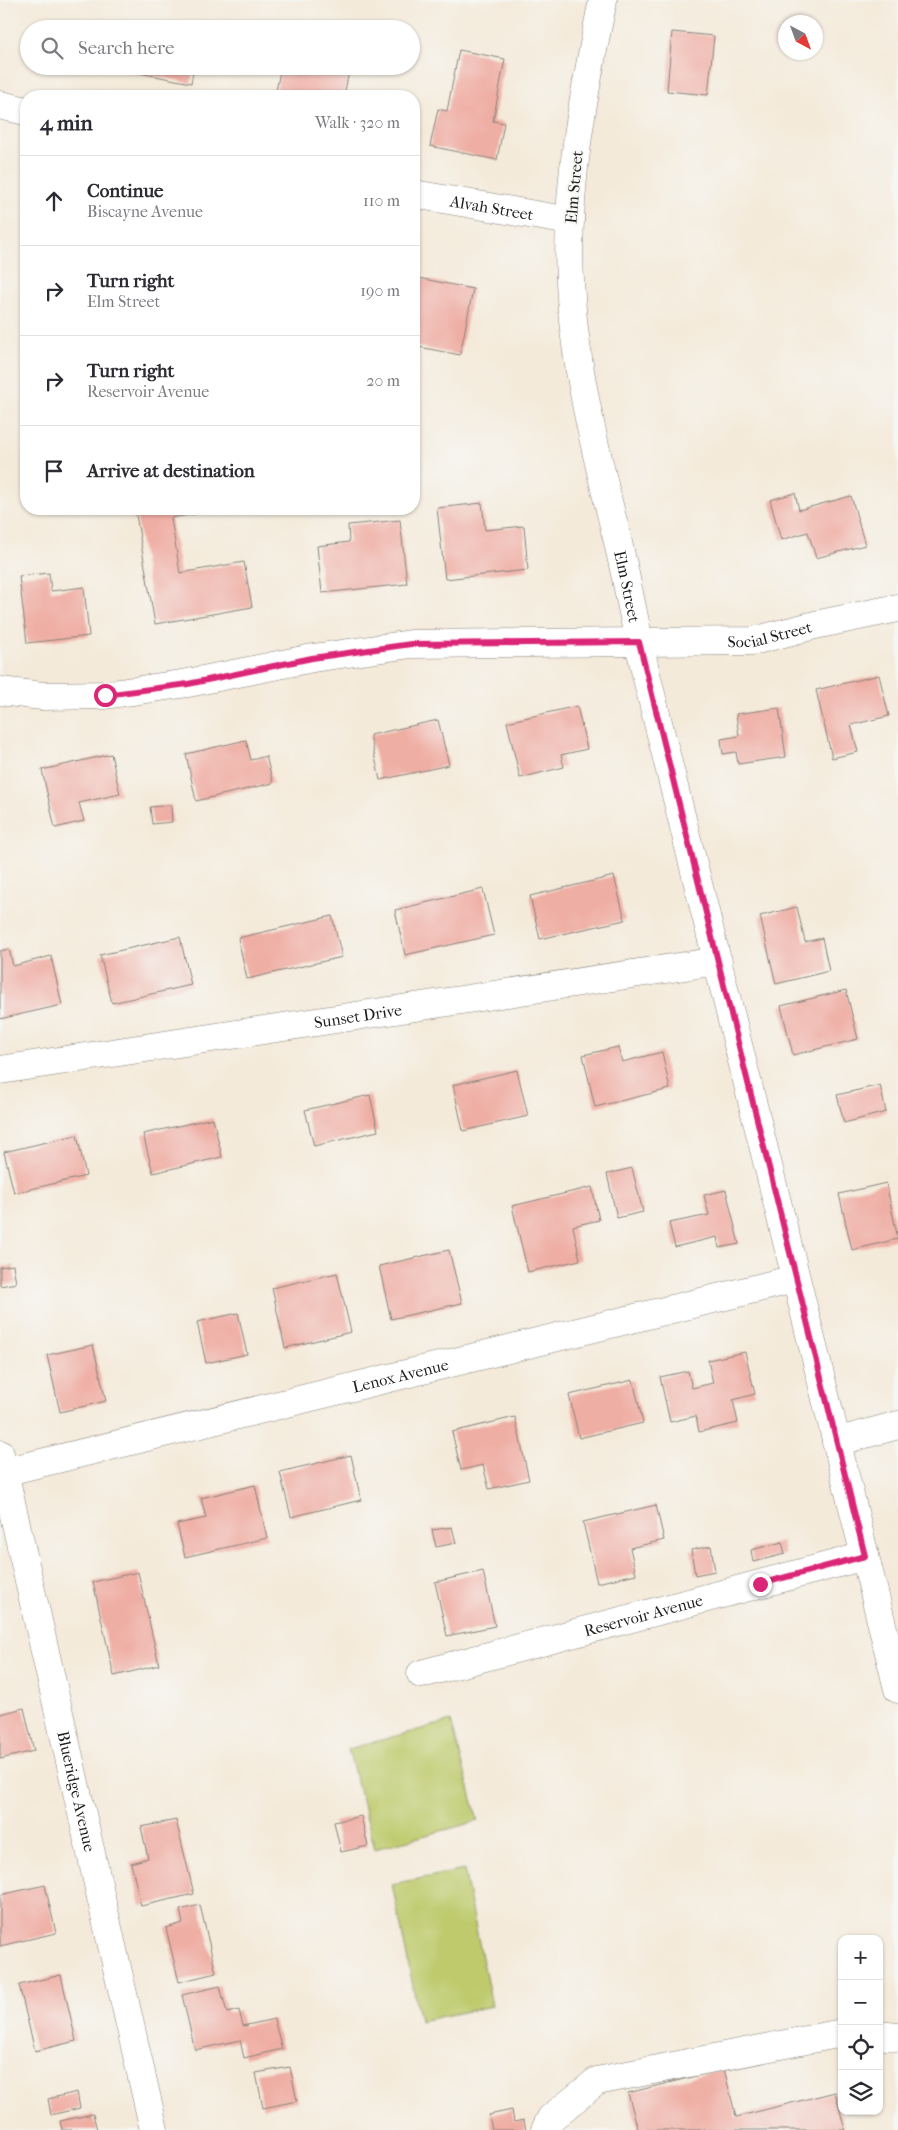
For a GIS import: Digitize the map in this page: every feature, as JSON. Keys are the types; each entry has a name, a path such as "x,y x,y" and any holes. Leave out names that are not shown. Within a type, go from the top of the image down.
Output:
{"street":[{"name":"Elm Street","path":"603,0 580,117 570,221 570,281 577,346 594,444 616,532 639,642 898,1688"},
{"path":"0,105 20,110"},
{"name":"Alvah Street","path":"420,195 570,221"},
{"name":"Social Street","path":"0,691 42,696 105,695 188,684 312,658 411,644 752,641 815,625 898,608"},
{"name":"Sunset Drive","path":"0,1070 718,961"},
{"name":"Lenox Avenue","path":"2,1463 796,1279"},
{"path":"836,1442 898,1425"},
{"name":"Blueridge Avenue","path":"2,1463 154,2130"},
{"name":"Reservoir Avenue","path":"421,1674 865,1556"},
{"path":"545,2130 551,2118 597,2081 838,2034"}],"green space":[{"path":"451,1721 478,1821 375,1849 348,1749"},
{"path":"464,1870 492,2006 420,2021 392,1884"}],"building":[{"path":"672,32 714,36 708,95 667,91"},
{"path":"459,50 505,59 493,121 504,123 497,160 430,146 438,109 447,111"},
{"path":"150,75 192,75 191,83"},
{"path":"279,75 348,75 345,90 276,90"},
{"path":"420,278 473,289 460,355 420,347"},
{"path":"795,493 799,510 851,496 865,545 816,558 808,532 781,540 770,500"},
{"path":"482,503 485,530 524,526 528,570 445,579 437,508"},
{"path":"136,515 189,515 171,518 180,573 244,562 252,607 155,624"},
{"path":"400,520 407,584 322,593 317,546 349,542 348,525"},
{"path":"49,573 51,591 84,587 89,636 27,643 19,576"},
{"path":"879,675 889,716 851,725 858,752 832,758 816,690"},
{"path":"577,706 587,749 561,755 564,767 520,778 507,722"},
{"path":"779,708 786,757 738,764 736,752 723,754 721,739 739,736 736,714"},
{"path":"438,720 449,765 380,780 370,735"},
{"path":"246,740 251,760 266,756 273,783 196,801 186,754"},
{"path":"111,754 120,794 79,803 84,821 55,828 42,770"},
{"path":"171,805 172,822 152,824 150,807"},
{"path":"614,876 625,920 540,939 530,896"},
{"path":"483,889 494,935 405,955 395,910"},
{"path":"797,907 805,942 822,938 829,971 776,984 760,916"},
{"path":"332,916 342,957 247,979 238,938"},
{"path":"180,937 191,985 112,1003 100,955"},
{"path":"9,949 13,966 51,956 62,1005 0,1019 0,951"},
{"path":"846,990 858,1039 793,1055 781,1006"},
{"path":"618,1047 622,1062 662,1052 670,1089 595,1107 583,1055"},
{"path":"517,1070 528,1116 463,1131 453,1085"},
{"path":"880,1085 886,1112 844,1123 837,1095"},
{"path":"370,1095 378,1131 314,1146 305,1110"},
{"path":"213,1118 222,1157 153,1173 143,1134"},
{"path":"77,1135 86,1176 14,1193 4,1152"},
{"path":"632,1168 643,1212 617,1218 607,1174"},
{"path":"886,1183 898,1239 852,1250 839,1194"},
{"path":"592,1187 599,1220 573,1226 580,1260 528,1272 512,1206"},
{"path":"726,1190 739,1244 719,1248 717,1237 675,1247 669,1223 709,1215 704,1195"},
{"path":"449,1250 462,1303 391,1319 379,1266"},
{"path":"13,1265 16,1283 0,1286 0,1267"},
{"path":"337,1273 351,1332 285,1348 272,1288"},
{"path":"238,1313 247,1354 206,1363 197,1322"},
{"path":"93,1345 106,1401 60,1412 47,1355"},
{"path":"745,1352 755,1394 733,1400 738,1423 699,1432 696,1416 670,1422 660,1377 688,1371 692,1388 713,1383 708,1360"},
{"path":"633,1380 643,1423 579,1438 569,1395"},
{"path":"515,1417 529,1480 489,1489 483,1465 461,1470 452,1432"},
{"path":"351,1455 361,1500 291,1517 280,1472"},
{"path":"255,1485 267,1538 185,1557 177,1524 206,1518 201,1498"},
{"path":"656,1505 664,1540 630,1548 636,1574 597,1583 583,1522"},
{"path":"452,1527 456,1543 436,1547 432,1530"},
{"path":"782,1542 785,1554 753,1562 751,1550"},
{"path":"711,1546 715,1571 695,1575 691,1550"},
{"path":"483,1571 495,1626 447,1636 435,1582"},
{"path":"138,1572 159,1665 114,1676 93,1582"},
{"path":"24,1708 34,1751 0,1759 0,1714"},
{"path":"361,1816 368,1846 341,1852 334,1822"},
{"path":"176,1820 194,1894 141,1906 131,1863 148,1858 141,1827"},
{"path":"45,1885 56,1933 0,1946 0,1895"},
{"path":"200,1905 216,1973 179,1982 166,1928 183,1923 180,1910"},
{"path":"61,1975 76,2041 35,2051 19,1985"},
{"path":"220,1986 227,2013 239,2010 243,2026 274,2019 282,2049 244,2058 240,2040 195,2050 182,1995"},
{"path":"290,2067 297,2101 263,2108 256,2073"},
{"path":"724,2069 736,2117 835,2092 838,2103 838,2115 841,2115 845,2130 638,2130 628,2093"},
{"path":"77,2092 80,2108 51,2115 48,2099"},
{"path":"512,2110 514,2122 524,2120 526,2130 492,2130 489,2115"},
{"path":"93,2114 97,2130 62,2130 60,2121"}],"route":[{"path":"105,695 188,684 312,658 411,644 639,642 865,1556 760,1584"}]}
